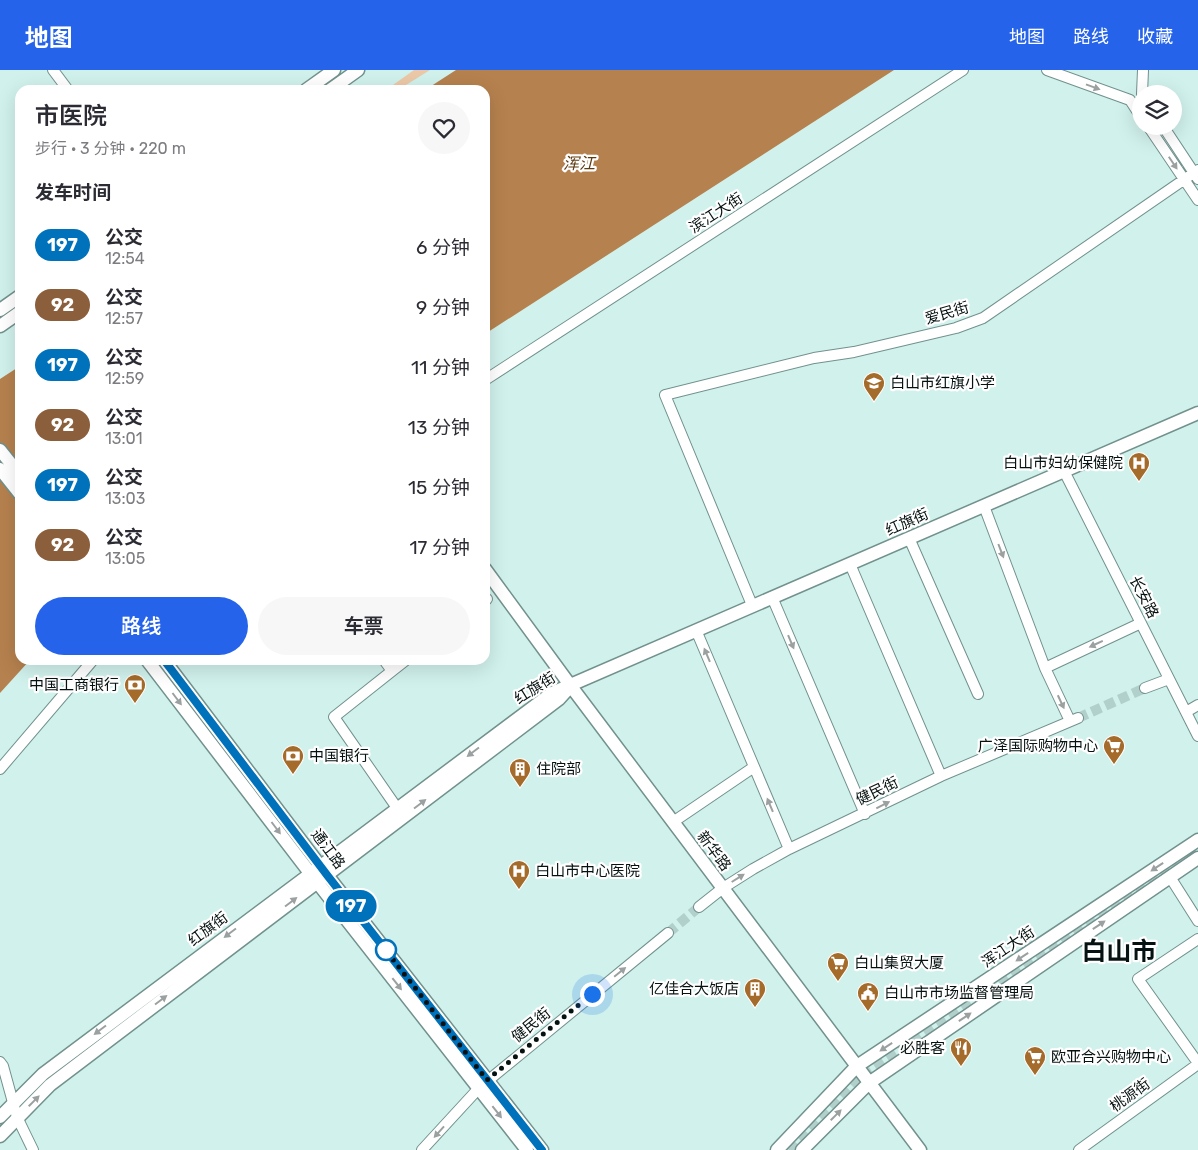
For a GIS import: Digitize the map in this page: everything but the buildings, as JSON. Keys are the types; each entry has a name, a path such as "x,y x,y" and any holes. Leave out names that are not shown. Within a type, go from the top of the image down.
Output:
{"main road":[{"path":"313,85 334,70"},
{"path":"337,85 358,70"},
{"path":"0,310 15,300"},
{"path":"0,326 15,316"},
{"name":"红旗街","path":"0,1117 43,1074 319,874 397,808 552,693 1198,413"},
{"path":"0,450 15,469"},
{"path":"0,469 15,488"},
{"name":"新华路","path":"490,576 920,1150"},
{"name":"通江路","path":"151,665 319,874 483,1084 542,1150"},
{"name":"通江路","path":"168,665 319,874"},
{"path":"0,1136 50,1085 319,874 559,699 570,685"},
{"name":"浑江大街","path":"777,1150 857,1066 1198,840"},
{"path":"802,1150 869,1083 1198,858"},
{"name":"通江路","path":"483,1084 527,1150"}],"street":[{"path":"53,70 64,85"},
{"name":"滨江大街","path":"490,377 963,70"},
{"path":"1047,70 1130,100 1132,103"},
{"path":"1142,85 1143,70"},
{"path":"1154,135 1198,200"},
{"path":"1170,135 1197,174"},
{"name":"爱民街","path":"752,605 665,395 814,358 854,352 947,330 983,318 1184,179 1197,174"},
{"name":"长安路","path":"1064,471 1198,736"},
{"path":"984,506 1045,668 1140,623"},
{"path":"909,538 978,694"},
{"path":"850,564 941,776"},
{"path":"772,597 865,814"},
{"path":"696,630 789,849"},
{"path":"0,769 89,665"},
{"path":"388,665 392,670"},
{"path":"397,808 334,717 399,665"},
{"name":"健民街","path":"699,907 722,888 789,849 941,776 1074,719 1045,668"},
{"path":"1145,688 1169,679"},
{"path":"1186,712 1198,705"},
{"path":"673,822 754,767"},
{"path":"1170,877 1198,921"},
{"name":"健民街","path":"422,1150 483,1084 668,933"},
{"path":"1198,939 1138,979 1198,1064"},
{"path":"0,1062 3,1066 17,1117 33,1150"},
{"name":"桃源街","path":"1079,1150 1198,1064"},
{"path":"0,1086 14,1103"}],"shaded area":[{"path":"414,70 430,70 406,85 393,85"}],"water":[{"name":"浑江","path":"456,70 894,70 490,331 490,85 433,85"},
{"path":"15,369 15,665 25,665 0,693 0,379"}],"tunnel":[{"path":"1078,718 1145,688"},
{"path":"789,1150 864,1073 1176,862"},
{"path":"668,933 699,907"}],"bus line":[{"name":"197","path":"168,665 327,875 542,1150"}],"place":[{"name":"白山市红旗小学","path":"874,402"},
{"name":"白山市妇幼保健院","path":"1139,482"},
{"name":"中国工商银行","path":"135,704"},
{"name":"广泽国际购物中心","path":"1114,765"},
{"name":"中国银行","path":"293,775"},
{"name":"住院部","path":"520,788"},
{"name":"白山市中心医院","path":"519,890"},
{"name":"白山集贸大厦","path":"838,982"},
{"name":"亿佳合大饭店","path":"755,1008"},
{"name":"白山市市场监督管理局","path":"868,1012"},
{"name":"必胜客","path":"961,1067"},
{"name":"欧亚合兴购物中心","path":"1035,1076"}],"district":[{"name":"白山市","path":"1119,951"}],"route":[{"path":"386,950 384,948 487,1080 592,994"}]}
